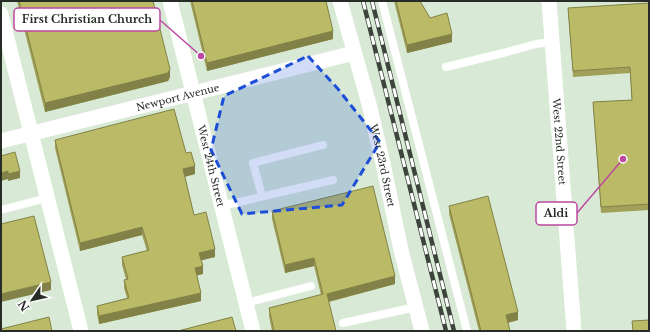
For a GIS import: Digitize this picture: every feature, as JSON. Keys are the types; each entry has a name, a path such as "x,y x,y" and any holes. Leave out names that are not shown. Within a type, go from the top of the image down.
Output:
{"street":[{"name":"West 24th Street","path":"170,1 253,331"},
{"name":"West 23rd Street","path":"340,1 384,168 401,250 422,331"},
{"name":"West 22nd Street","path":"549,1 574,331"},
{"path":"1,14 81,331"},
{"name":"Newport Avenue","path":"1,141 354,53"}],"lane":[{"path":"382,1 467,331"},
{"path":"446,67 536,44 552,42"},
{"path":"262,196 253,163 323,146"},
{"path":"222,206 333,180"},
{"path":"1,210 48,198"},
{"path":"246,303 311,286"},
{"path":"343,323 416,307"}],"highlighted area":[{"path":"308,56 338,89 380,142 342,205 242,214 211,150 224,96"}],"building":[{"path":"19,1 153,1 170,69 168,73 45,103"},
{"path":"192,1 326,1 333,31 207,63"},
{"path":"396,1 420,1 430,18 447,13 452,34 407,45"},
{"path":"649,3 649,204 601,207 593,102 632,100 630,67 573,71 568,8"},
{"path":"174,109 186,153 191,152 195,166 183,169 194,215 206,212 215,249 199,253 203,266 195,268 201,293 99,316 97,306 129,298 124,280 128,279 122,257 149,250 142,227 80,243 55,140"},
{"path":"15,152 20,171 8,174 8,171 1,173 1,156"},
{"path":"373,186 395,276 327,294 336,331 274,331 269,308 323,294 314,258 285,265 272,211"},
{"path":"488,196 518,312 506,315 510,331 481,331 449,206"},
{"path":"34,216 51,282 1,294 1,224"},
{"path":"49,317 52,331 1,331 1,329"},
{"path":"232,317 236,331 178,331"},
{"path":"649,320 649,331 633,331 632,321"}],"railway":[{"path":"363,1 446,331"},
{"path":"372,1 454,331"}],"place":[{"name":"First Christian Church","path":"201,56"},
{"name":"Aldi","path":"623,159"}]}
